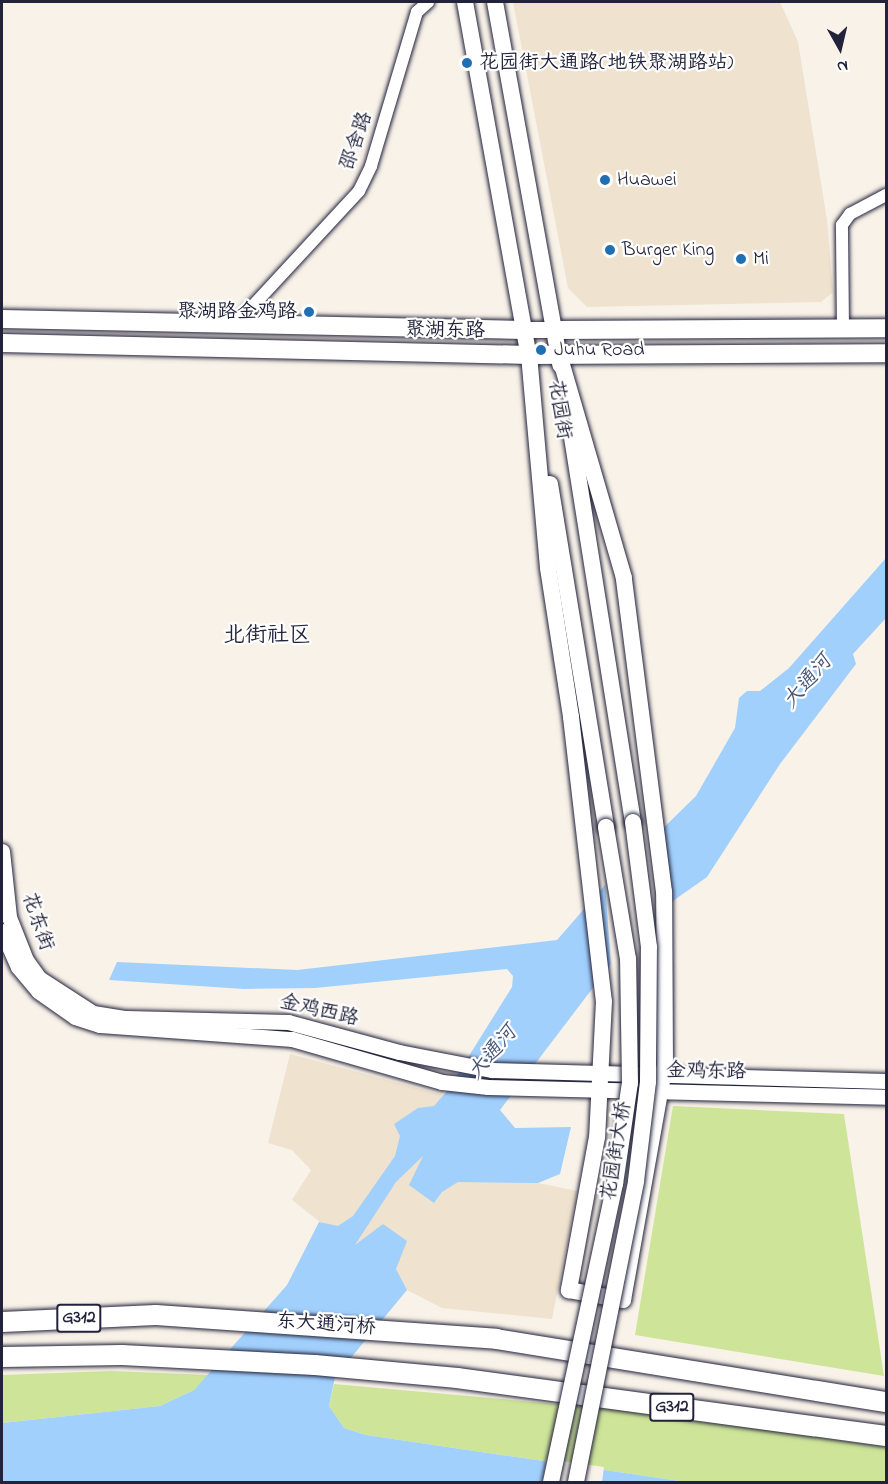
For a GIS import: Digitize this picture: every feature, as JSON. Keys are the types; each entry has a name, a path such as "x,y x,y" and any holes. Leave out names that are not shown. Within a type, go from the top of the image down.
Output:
{"highway":[{"name":"东大通河桥","path":"2,1322 156,1315 496,1339 886,1402"},
{"name":"东大通河桥","path":"2,1357 122,1355 315,1365 457,1378 886,1436"}],"main road":[{"name":"花园街","path":"465,2 529,355 606,827"},
{"name":"花园街","path":"495,2 559,354 633,822"},
{"name":"聚湖东路","path":"2,320 524,330 886,328"},
{"name":"聚湖东路","path":"2,343 529,355 886,353"},
{"path":"529,355 546,548 593,891 604,1001 602,1092 590,1181 569,1290 623,1300 663,1084 665,913 656,814 624,578 559,354"},
{"name":"花园街大桥","path":"576,1482 636,1181 648,1082 649,947 633,822"},
{"name":"花园街大桥","path":"551,1482 615,1184 630,1083 628,958 606,827"}],"street":[{"name":"邵舍路","path":"236,324 359,191 371,166 417,12 428,2"},
{"path":"843,328 842,225 850,213 886,195"},
{"name":"花东街","path":"2,851 4,891 18,942 39,978 58,999"},
{"name":"花东街","path":"2,931 18,967 58,999"},
{"name":"金鸡西路","path":"58,999 93,1013 126,1018 288,1022 447,1064 534,1072"},
{"name":"金鸡西路","path":"58,999 75,1017 100,1025 281,1038 442,1082 524,1089"},
{"name":"金鸡东路","path":"534,1072 603,1075 663,1084 886,1097"},
{"name":"金鸡东路","path":"524,1089 602,1092 663,1084 886,1081"}],"shaded area":[{"path":"513,2 780,2 798,42 827,220 833,292 821,302 587,307 568,288"},
{"path":"290,1054 499,1110 538,1183 577,1191 552,1319 442,1308 407,1290 292,1200 311,1170 292,1150 268,1143"}],"green space":[{"path":"673,1106 844,1114 884,1376 635,1335"},
{"path":"112,1371 208,1375 194,1390 160,1406 2,1423 2,1375"},
{"path":"334,1384 623,1410 886,1447 886,1482 686,1482 366,1435 344,1428 329,1406"}],"water":[{"name":"大通河","path":"886,558 886,618 853,654 856,664 780,764 707,877 643,922 500,1110 515,1128 571,1127 560,1174 538,1183 458,1182 442,1192 434,1203 409,1185 423,1156 396,1182 355,1245 383,1224 407,1241 396,1269 407,1290 335,1377 329,1406 344,1428 366,1435 686,1482 2,1482 2,1423 160,1406 194,1390 287,1285 319,1222 338,1226 353,1216 395,1156 400,1136 394,1124 418,1108 434,1106 447,1091 512,987 513,976 507,969 315,988 244,989 109,980 117,962 297,970 557,940 605,885 696,796 735,728 739,698 747,691 760,691 789,668"}],"pier":[{"path":"658,828 665,910 645,924 611,968 605,881"},
{"path":"547,1459 604,1467 602,1482 542,1482"}],"place":[{"name":"花园街大通路(地铁聚湖路站)","path":"467,63"},
{"name":"Huawei","path":"605,180"},
{"name":"Burger King","path":"610,250"},
{"name":"Mi","path":"741,259"},
{"name":"聚湖路金鸡路","path":"309,312"},
{"name":"Juhu Road","path":"541,350"}],"district":[{"name":"北街社区","path":"267,637"}]}
